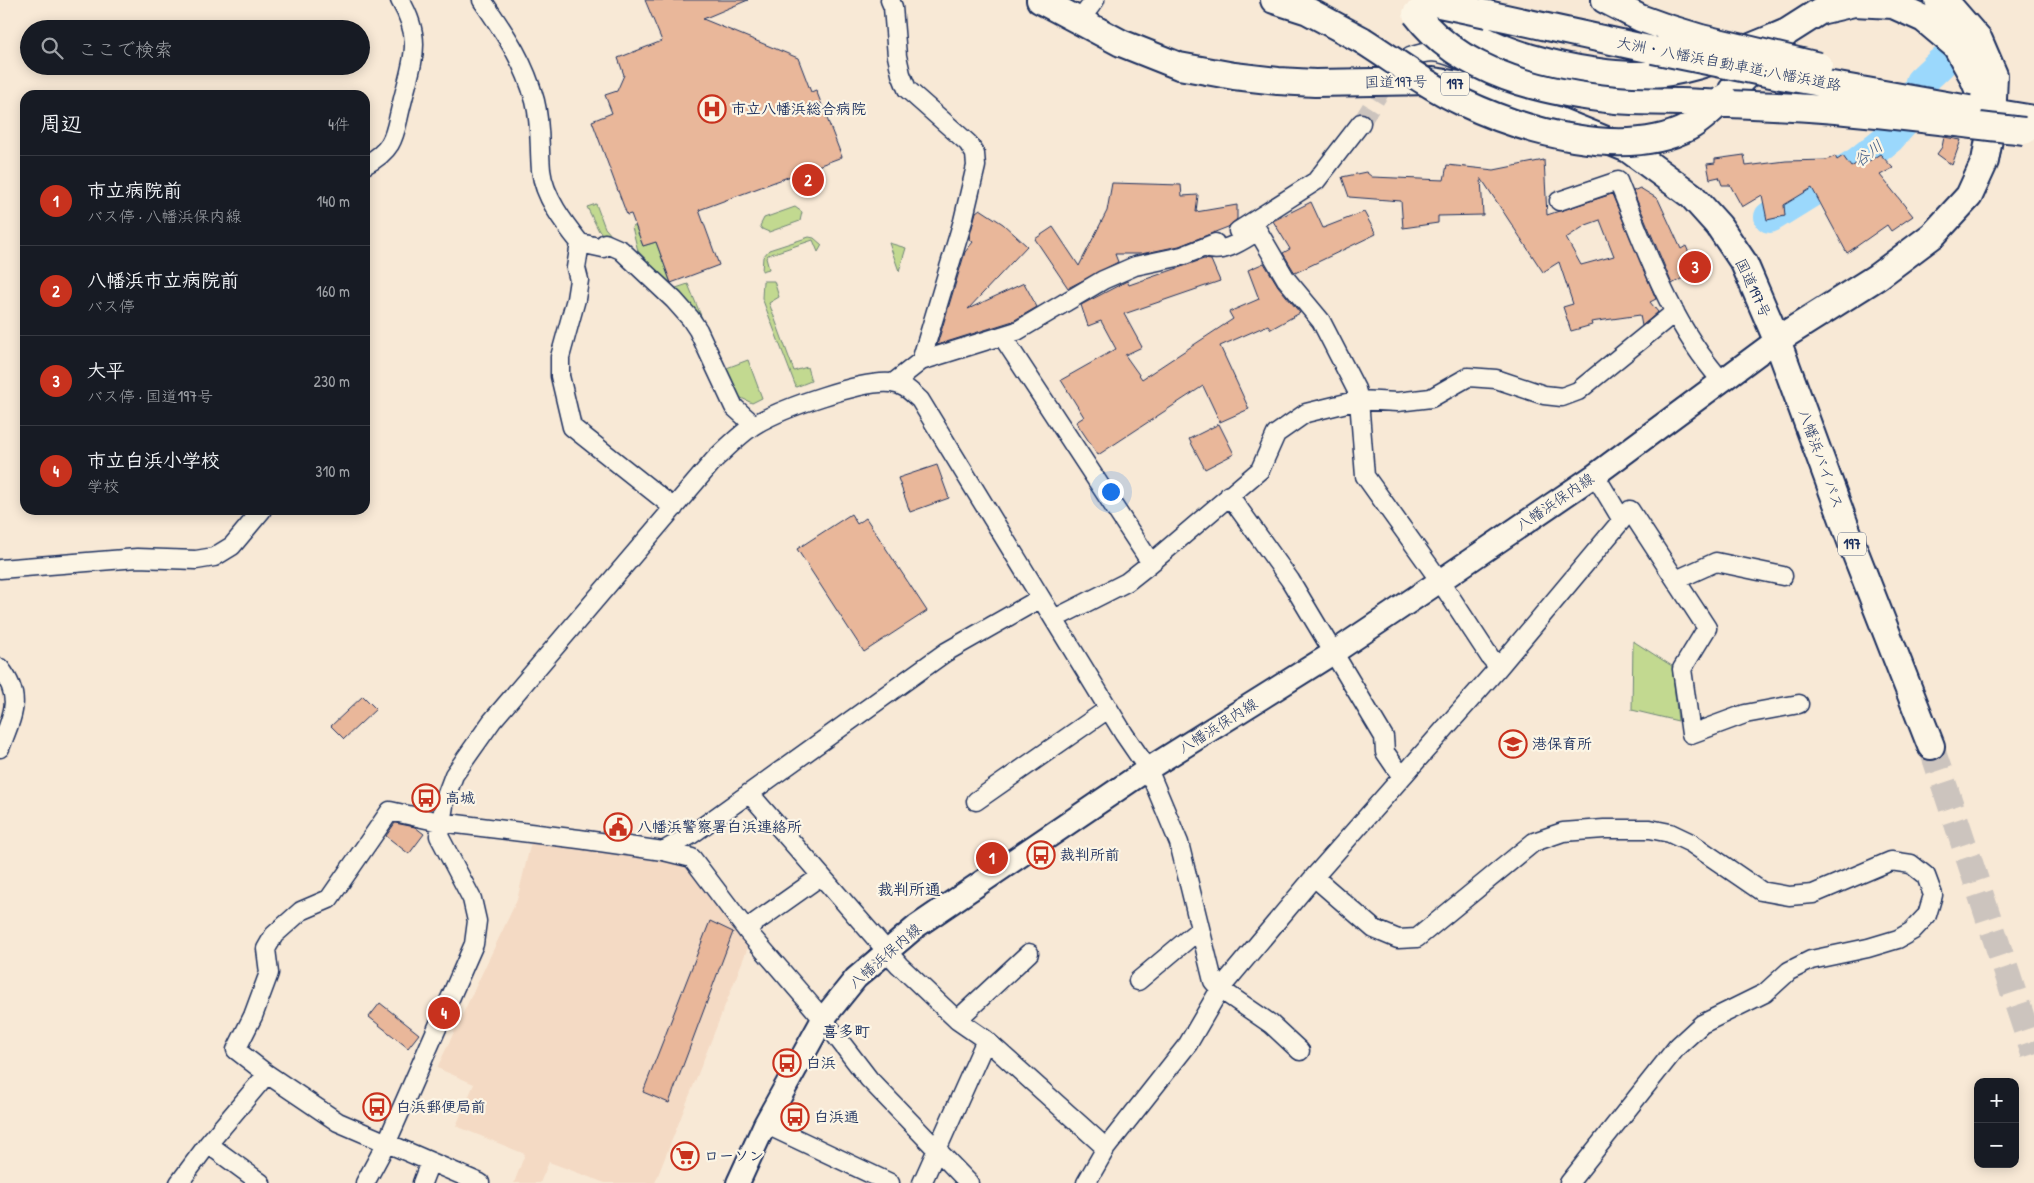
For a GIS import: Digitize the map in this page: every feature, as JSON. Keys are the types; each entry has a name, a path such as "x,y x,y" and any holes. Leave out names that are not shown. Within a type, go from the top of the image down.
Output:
{"highway":[{"name":"国道197号","path":"1040,0 1087,10 1121,43 1179,66 1234,76 1315,83 1433,81 1467,86 1512,102 1628,150 1692,196 1719,226 1744,263 1777,340"},
{"path":"1274,0 1308,11 1362,40 1460,102 1505,120 1549,133 1605,142 1653,139 1689,127 1712,110 1787,32"},
{"path":"1605,0 1640,18 1701,38 1936,94 2019,123"},
{"path":"1938,0 1952,9 1979,40 1994,75 2019,123"},
{"path":"1423,3 1427,29 1448,47 1480,65 1524,83 1570,94 1618,100 1810,108 2019,123"},
{"path":"1423,3 1449,16 1467,31 1502,47 1552,64 1618,75 1657,74 1688,67 1750,47 1787,32 1820,11 1854,3 1893,4 1924,19 1956,46 1972,74 2019,123"},
{"name":"大洲・八幡浜自動車道;八幡浜道路","path":"1423,3 1487,14 1653,50 2019,123"},
{"path":"1777,340 1877,277 1933,236 1969,196 1985,161 2019,123"},
{"name":"八幡浜バイパス","path":"1777,340 1853,547 1931,746"}],"main road":[{"name":"八幡浜保内線","path":"738,1183 765,1124 823,1019 856,978 917,926 1148,769 1333,654 1595,475 1777,340"}],"street":[{"path":"370,161 387,149 395,138 402,103 415,60 414,38 407,11 400,0"},
{"path":"482,0 517,51 534,99 540,124 541,172 552,204 580,243 604,248 605,243 621,250 674,300 698,330 734,407 754,425"},
{"path":"890,0 893,7 901,74 907,88 968,143 975,154 976,166 963,221 921,361"},
{"path":"1410,57 1420,53 1438,51 1460,60 1469,70 1467,86"},
{"path":"893,383 921,361 1017,331 1103,280 1135,266 1182,256 1206,248 1250,225 1316,181 1361,124"},
{"path":"1559,201 1618,181 1675,312 1701,357 1721,380"},
{"path":"1206,248 1213,250 1231,246 1258,232 1286,279 1321,320 1356,389 1359,400 1365,476 1440,581 1490,657 1499,667"},
{"path":"580,243 576,268 578,280 576,299 560,357 560,376 572,427 674,508"},
{"path":"1054,619 1127,582 1151,563 1229,494 1260,470 1276,434 1306,413 1359,400 1397,402 1430,398 1468,377 1496,378 1544,395 1562,397 1578,391 1675,312"},
{"path":"1002,336 1151,563"},
{"path":"365,1183 386,1144 474,944 477,922 472,899 439,836 445,799 454,775 492,722 715,458 754,425 795,406 872,383 893,383 906,387 920,400 1108,708 1148,769 1179,843 1213,981 1220,989 1271,1024 1300,1051"},
{"path":"1595,475 1622,520"},
{"path":"1229,494 1290,580 1384,737 1385,752 1402,777"},
{"path":"1086,1183 1106,1148 1188,1044 1220,989 1314,877 1499,667 1630,510 1707,628 1682,669 1691,734 1745,714 1799,704"},
{"path":"0,570 137,558 196,560 214,557 232,546 258,515"},
{"path":"1676,580 1716,562 1783,576"},
{"path":"663,852 946,652 1041,598"},
{"path":"0,668 12,684 14,710 0,748"},
{"path":"976,800 1108,708"},
{"path":"749,793 887,951 957,1020 986,1040 1106,1148"},
{"path":"480,1183 338,1122 267,1074 236,1050 253,1016 268,973 266,949 274,935 301,911 329,899 390,811 440,822 663,852 692,858 746,929 823,1019 869,1079 969,1183"},
{"path":"1314,877 1374,929 1398,939 1418,938 1534,842 1563,832 1604,828 1650,829 1670,833 1691,843 1761,891 1789,896 1813,894 1891,861 1911,864 1926,876 1933,894 1928,915 1912,931 1898,939 1811,960 1789,971 1765,993 1702,1024 1677,1047 1569,1183"},
{"path":"746,929 821,876"},
{"path":"1138,981 1200,929"},
{"path":"957,1020 1029,953"},
{"path":"922,1183 986,1040"},
{"path":"179,1183 208,1144 267,1074"},
{"path":"765,1124 890,1183"},
{"path":"208,1144 262,1183"},
{"path":"422,1183 430,1162"}],"shaded area":[{"path":"531,842 688,865 750,942 655,1183 605,1183 549,1162 540,1183 514,1183 525,1154 456,1126 474,1084 437,1068 517,900"}],"green space":[{"path":"596,204 605,228 612,236 611,241 599,231 587,207"},
{"path":"795,207 802,212 800,221 769,232 760,226 764,218"},
{"path":"635,225 643,246 656,242 673,289 688,284 715,350 659,273 638,251 632,227"},
{"path":"809,237 814,238 822,245 818,252 813,240 768,255 766,258 769,269 762,271 763,257 769,250"},
{"path":"889,243 906,248 899,271"},
{"path":"763,281 774,281 779,297 769,303 794,371 807,367 811,381 796,387 762,298"},
{"path":"748,360 762,398 752,403 735,395 724,369"},
{"path":"1633,641 1672,666 1678,721 1632,710"}],"building":[{"path":"645,0 748,0 703,19 798,58 811,92 816,90 842,157 699,210 719,265 671,283 656,242 643,246 631,214 627,215 592,121 612,113 605,95 617,91 624,75 618,58 662,41"},
{"path":"1944,137 1961,140 1952,165 1937,154 1942,147"},
{"path":"1880,154 1893,168 1880,175 1913,216 1891,231 1887,225 1847,253 1812,188 1784,205 1785,216 1767,220 1762,195 1742,207 1730,185 1722,185 1719,177 1710,179 1707,164 1715,163 1715,159 1744,155 1746,166 1786,161 1827,160 1835,156 1837,160 1843,156 1851,167 1859,162 1863,165"},
{"path":"1544,160 1547,215 1612,194 1656,299 1650,302 1658,312 1642,326 1640,315 1591,322 1592,325 1571,331 1563,307 1573,304 1559,262 1543,272 1481,178 1483,215 1438,216 1438,223 1403,228 1401,201 1349,197 1342,177 1366,172 1372,177 1444,180 1447,165 1494,170","holes":["1600,220 1614,256 1581,265 1566,238 1586,225"]},
{"path":"1112,183 1181,185 1182,196 1198,195 1196,212 1237,205 1237,219 1228,227 1179,246 1141,254 1115,254 1118,262 1068,288 1035,239 1053,227 1079,266 1107,211"},
{"path":"1640,188 1658,199 1681,249 1686,246 1695,267 1687,272 1688,275 1672,284 1633,191"},
{"path":"1311,202 1323,228 1364,212 1376,234 1295,273 1283,253 1290,249 1273,221"},
{"path":"980,209 1003,224 1027,246 968,309 1024,283 1037,307 1013,321 937,345 965,252 973,242 969,239 976,212"},
{"path":"1204,259 1211,260 1220,281 1124,314 1142,347 1125,355 1142,379 1233,319 1229,312 1259,299 1248,270 1264,263 1278,286 1300,313 1271,329 1268,325 1220,346 1249,409 1220,422 1203,386 1098,455 1076,422 1084,417 1061,380 1116,349 1101,321 1088,326 1081,305 1127,281 1129,285"},
{"path":"1219,424 1234,454 1205,469 1189,439"},
{"path":"937,465 949,498 910,512 898,478"},
{"path":"851,514 857,524 866,518 927,611 864,652 797,549"},
{"path":"363,696 376,709 344,739 331,726"},
{"path":"395,823 415,827 424,834 409,854 386,836"},
{"path":"710,921 733,932 669,1103 643,1092"},
{"path":"380,1003 419,1034 408,1048 369,1017"}],"waterway":[{"name":"谷川","path":"1770,217 1859,162 1889,138 1907,118 1918,94 1921,82 1940,64"}],"tunnel":[{"path":"1361,123 1391,75"},
{"path":"1931,746 2034,1054"}],"place":[{"name":"市立八幡浜総合病院","path":"712,109"},
{"name":"八幡浜市立病院前","path":"808,180"},
{"name":"大平","path":"1695,267"},
{"name":"港保育所","path":"1513,744"},
{"name":"高城","path":"426,798"},
{"name":"八幡浜警察署白浜連絡所","path":"618,827"},
{"name":"裁判所前","path":"1041,855"},
{"name":"市立病院前","path":"992,858"},
{"name":"市立白浜小学校","path":"444,1013"},
{"name":"白浜","path":"787,1063"},
{"name":"白浜郵便局前","path":"377,1107"},
{"name":"白浜通","path":"795,1117"},
{"name":"ローソン","path":"685,1156"}],"district":[{"name":"裁判所通","path":"909,889"},
{"name":"喜多町","path":"846,1031"}]}
